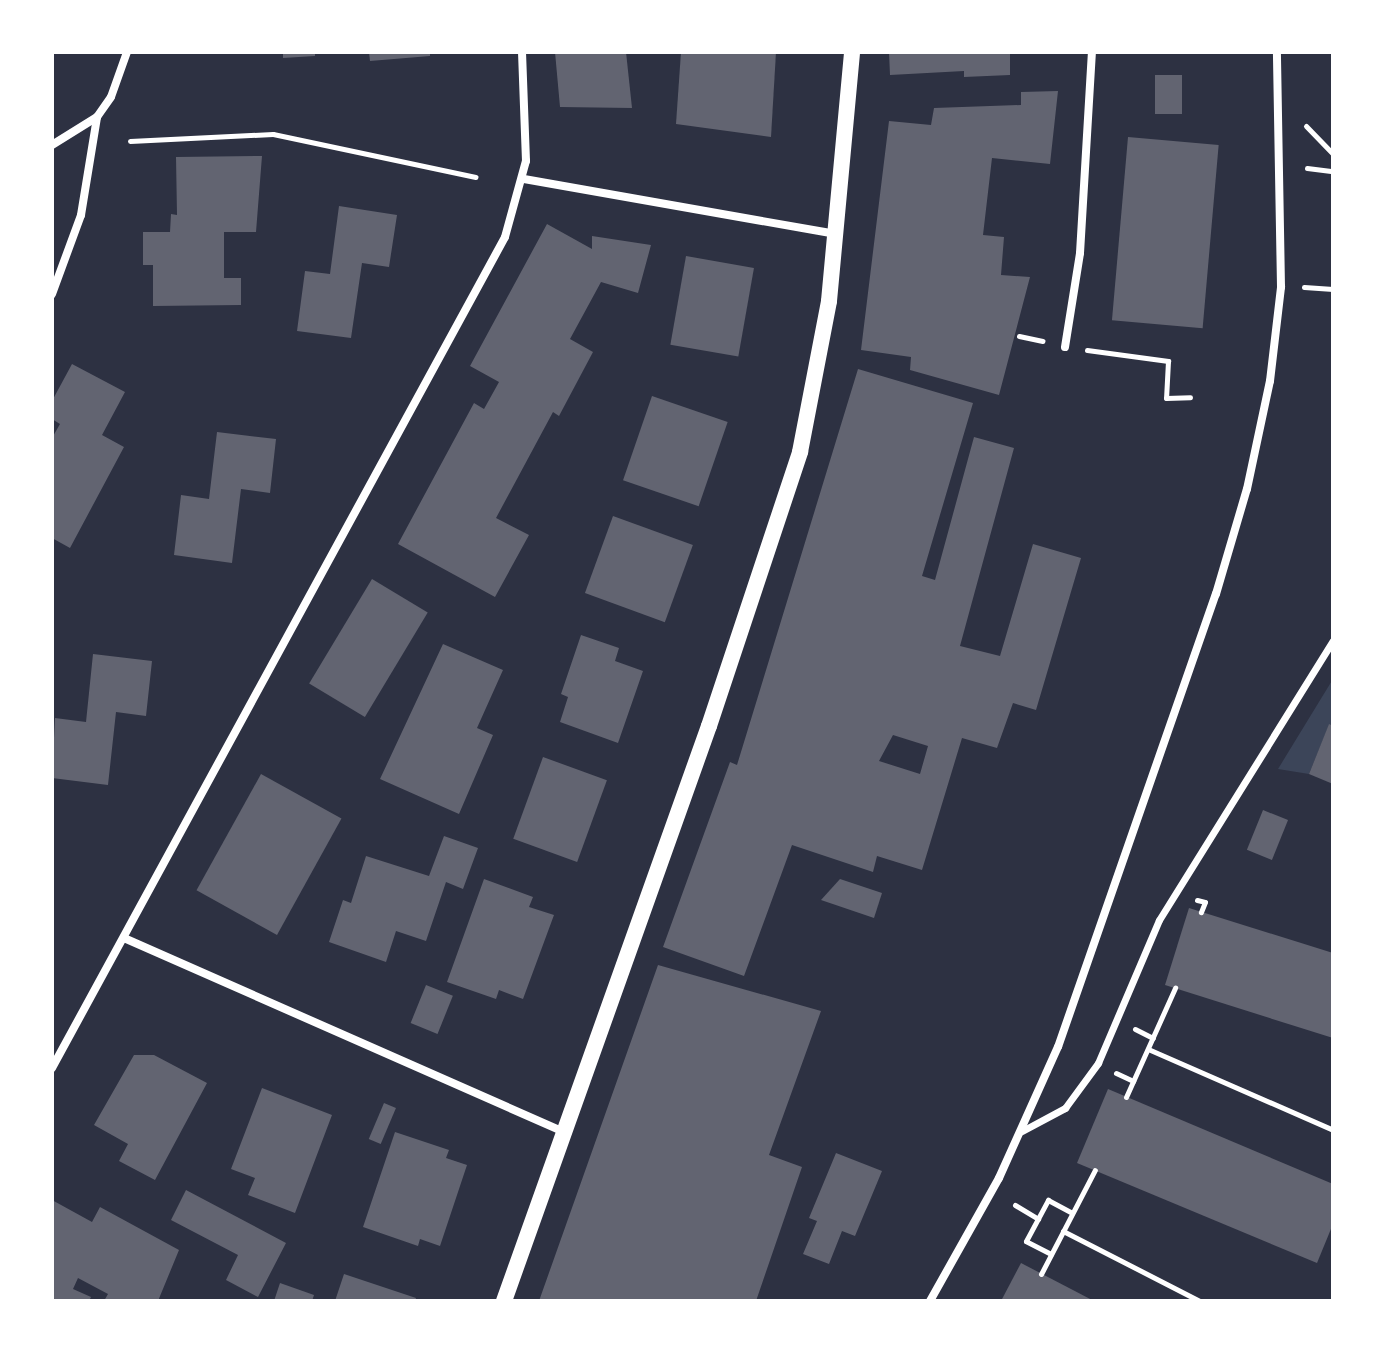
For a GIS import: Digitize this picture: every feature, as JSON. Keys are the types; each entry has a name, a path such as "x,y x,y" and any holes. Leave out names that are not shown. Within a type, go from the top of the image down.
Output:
{"main road":[{"path":"504,1301 785,504 813,400 837,234 852,52"}],"street":[{"path":"52,145 97,117 111,97 127,52"},
{"path":"52,1068 494,259 524,179 527,116 522,52"},
{"path":"1065,347 1080,253 1092,52"},
{"path":"930,1301 1022,1131 1058,1047 1160,758 1247,489 1270,381 1281,287 1277,52"},
{"path":"52,294 81,215 97,117"},
{"path":"524,179 837,234"},
{"path":"1022,1131 1065,1108 1098,1063 1159,920 1333,641"},
{"path":"124,938 563,1132"}],"path":[{"path":"1306,126 1333,154"},
{"path":"130,141 273,134 475,177"},
{"path":"1307,168 1333,171"},
{"path":"1304,287 1333,289"},
{"path":"1097,351 1168,361 1166,398 1190,397"},
{"path":"1126,1097 1175,988"},
{"path":"1130,1027 1153,1038"},
{"path":"1148,1049 1333,1130"},
{"path":"1112,1070 1133,1081"},
{"path":"1041,1274 1095,1170"},
{"path":"1051,1254 1026,1241 1048,1200 1072,1213"},
{"path":"1015,1205 1038,1219"},
{"path":"1063,1231 1200,1301"}],"shaded area":[{"path":"1333,679 1333,726 1329,725 1309,774 1278,769"}],"building":[{"path":"283,52 315,52 315,56 283,58"},
{"path":"369,52 430,52 430,56 370,61"},
{"path":"555,52 626,52 632,108 560,107"},
{"path":"681,52 776,52 771,137 676,124"},
{"path":"889,52 1010,52 1010,75 964,77 964,71 890,75"},
{"path":"1155,75 1182,75 1182,114 1155,114"},
{"path":"1058,91 1050,164 992,158 983,235 1004,237 1001,275 1030,277 999,395 910,370 911,357 861,350 889,121 931,125 934,108 1021,105 1021,92"},
{"path":"1128,137 1219,145 1203,328 1112,320"},
{"path":"262,156 256,232 224,232 224,278 241,278 241,305 153,306 153,265 143,265 143,232 170,232 171,214 177,215 176,157"},
{"path":"339,206 397,215 389,267 362,263 351,338 297,331 305,271 330,274"},
{"path":"547,224 592,249 592,236 651,245 638,293 601,282 570,339 593,352 559,416 553,412 496,518 529,535 495,597 398,544 474,403 484,409 499,382 470,366"},
{"path":"686,256 754,268 738,357 670,345"},
{"path":"72,364 125,392 102,435 124,447 70,548 52,538 52,438 60,424 52,419 52,401"},
{"path":"858,369 973,403 922,576 935,580 974,437 1014,448 960,646 1000,656 1033,544 1081,558 1036,710 1013,703 997,748 962,738 922,870 877,856 873,872 792,845 744,976 663,947 730,762 737,765","holes":["893,735 928,746 920,774 879,761"]},
{"path":"652,396 728,422 699,506 623,480"},
{"path":"217,432 276,439 270,493 241,489 232,563 174,555 181,495 209,499"},
{"path":"613,516 693,545 665,622 585,593"},
{"path":"372,579 428,612 365,717 309,684"},
{"path":"581,635 619,648 615,661 643,671 618,743 560,722 568,697 561,694"},
{"path":"443,644 503,670 477,728 493,735 459,814 380,779"},
{"path":"93,654 152,661 146,716 116,712 108,785 52,778 55,718 86,722"},
{"path":"1329,724 1333,726 1333,784 1309,774"},
{"path":"543,757 607,780 577,862 513,839"},
{"path":"261,774 341,819 277,935 197,890"},
{"path":"1263,810 1288,820 1272,860 1247,850"},
{"path":"444,836 478,848 463,889 446,882 426,941 396,931 386,962 329,942 343,900 351,903 366,856 429,876"},
{"path":"484,879 533,897 529,907 554,915 523,999 499,990 496,999 447,982"},
{"path":"840,879 882,893 874,918 821,900"},
{"path":"1189,908 1333,953 1333,1038 1165,985"},
{"path":"658,965 821,1011 769,1155 802,1167 756,1301 539,1301"},
{"path":"426,985 453,996 438,1034 411,1023"},
{"path":"134,1055 154,1055 207,1083 155,1180 119,1161 128,1144 94,1125"},
{"path":"262,1088 332,1115 295,1213 248,1195 255,1178 231,1169"},
{"path":"1108,1089 1333,1184 1333,1224 1317,1263 1077,1163"},
{"path":"384,1103 396,1108 381,1144 369,1139"},
{"path":"395,1132 449,1150 446,1158 467,1165 440,1246 420,1239 418,1246 363,1227"},
{"path":"836,1153 882,1171 855,1236 842,1231 829,1264 803,1254 817,1221 809,1218"},
{"path":"186,1190 286,1243 258,1297 226,1280 238,1255 171,1220"},
{"path":"52,1200 92,1222 100,1207 179,1250 158,1301 104,1301 108,1294 78,1278 73,1289 91,1297 89,1301 52,1301"},
{"path":"1021,1263 1094,1301 1001,1301"},
{"path":"344,1274 416,1298 415,1301 335,1301"},
{"path":"280,1283 314,1295 312,1301 274,1301"}]}
